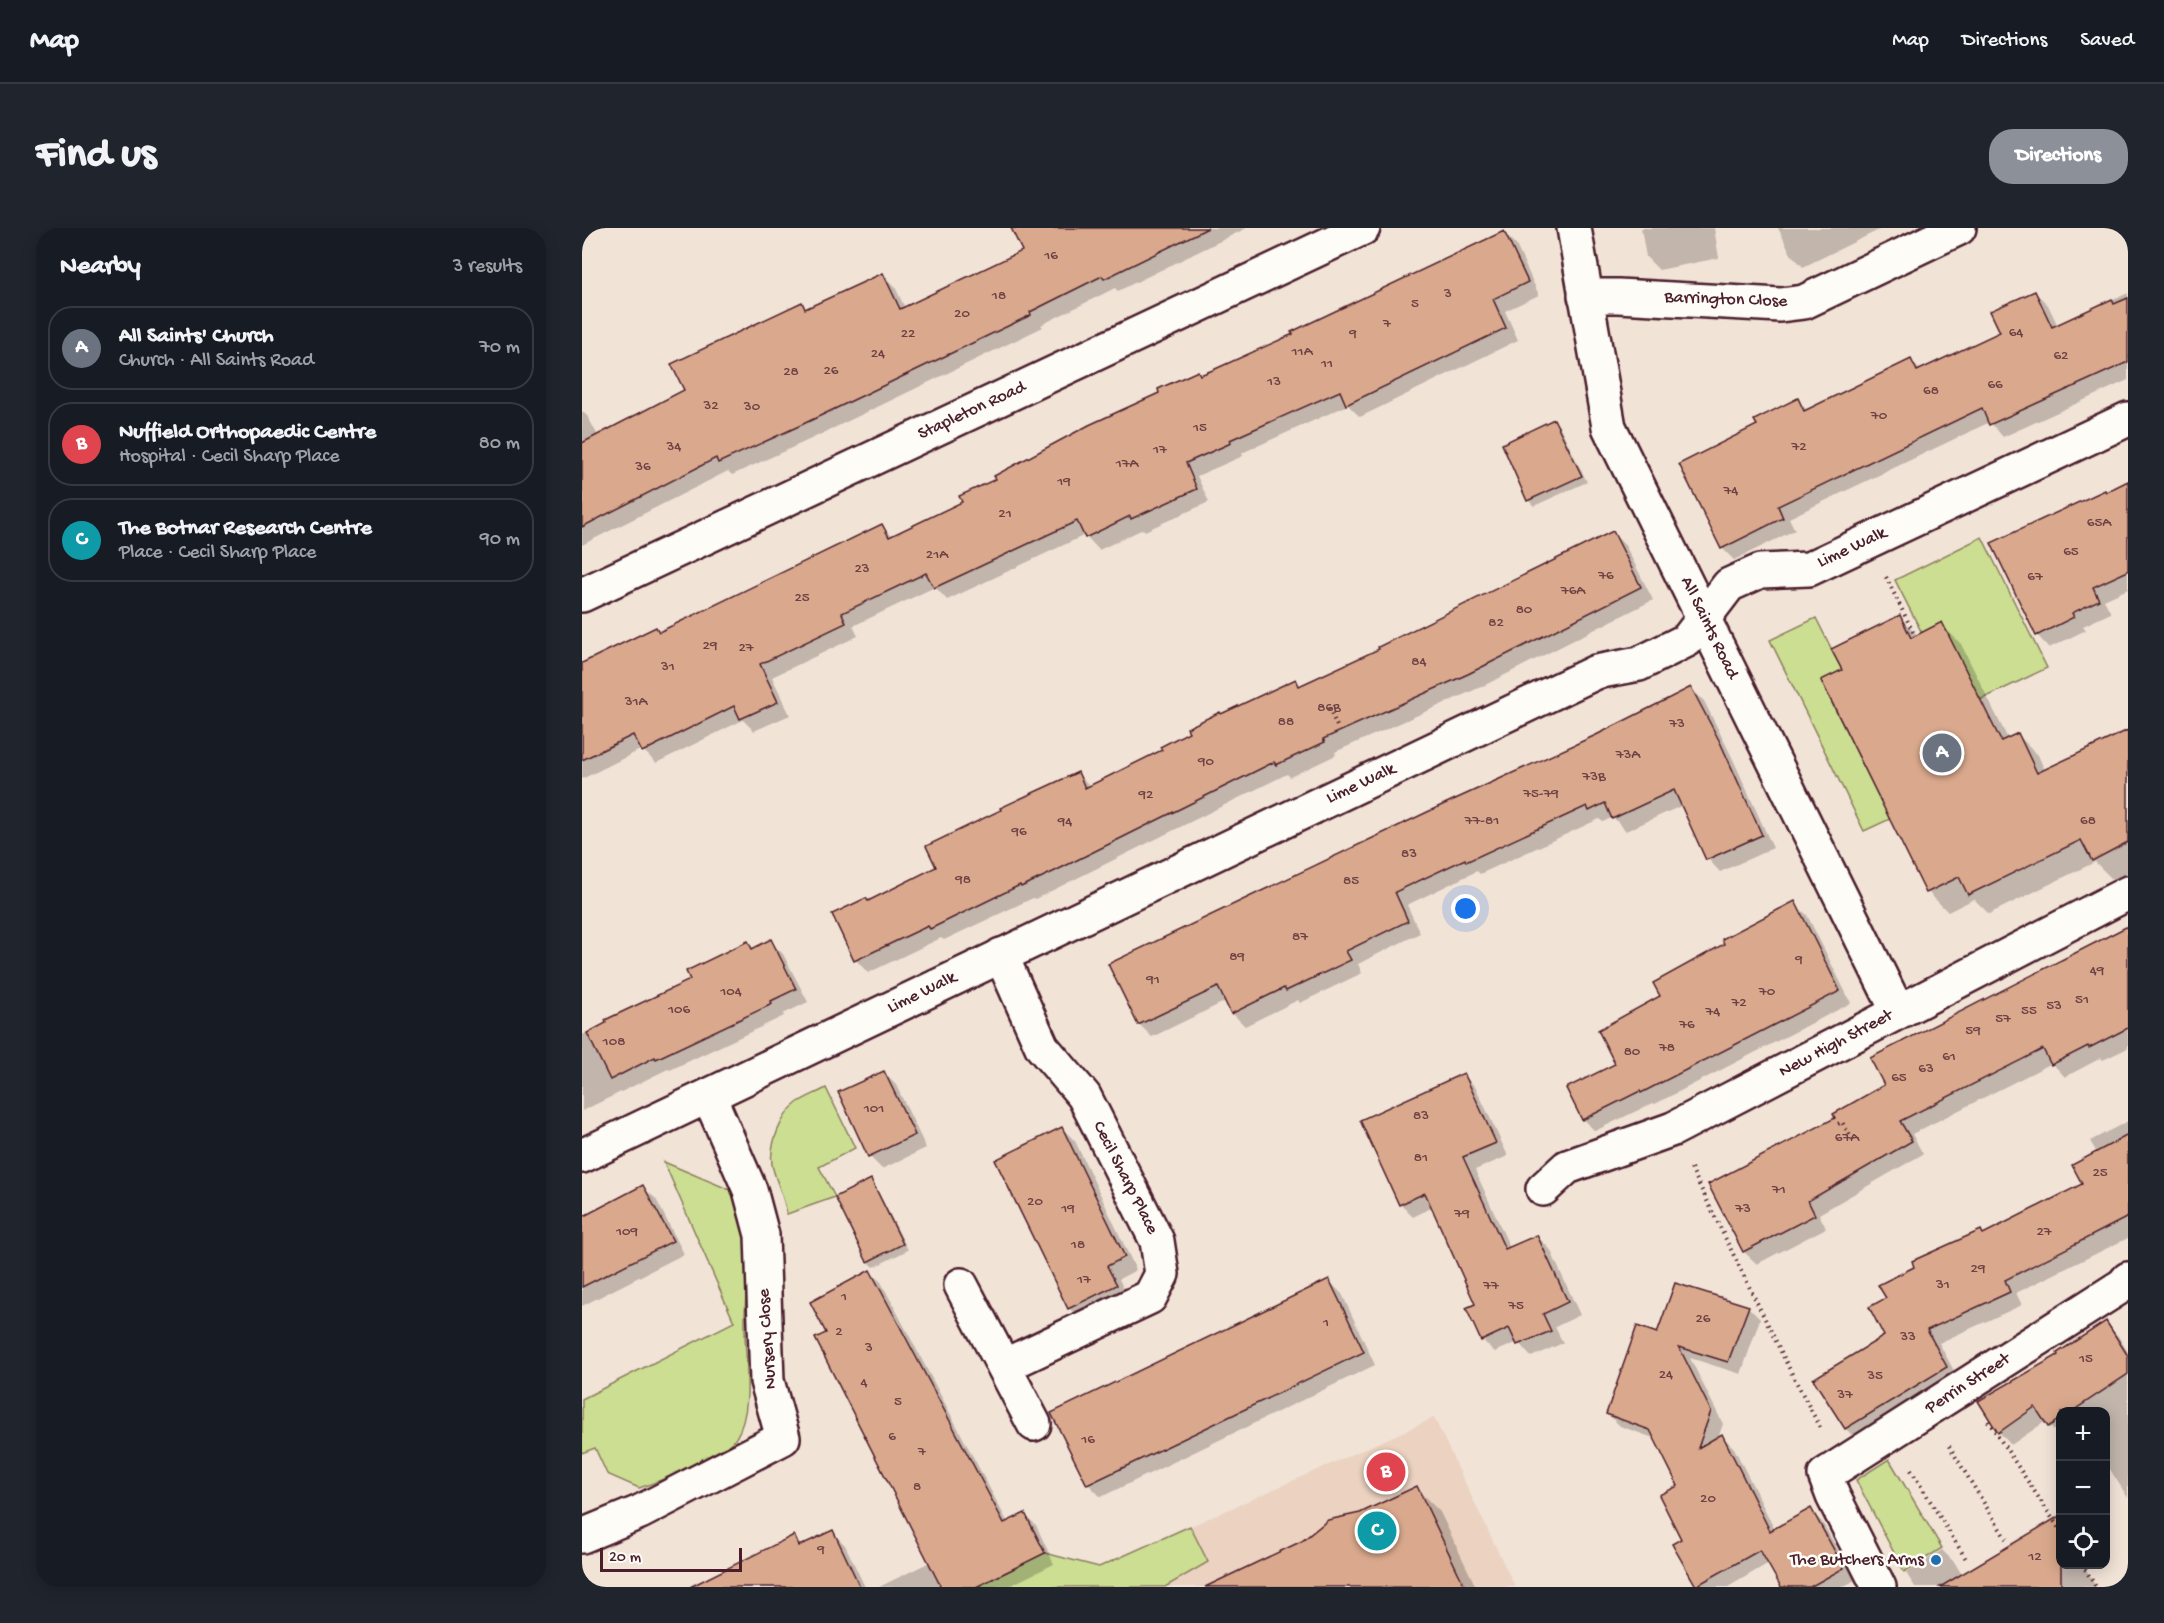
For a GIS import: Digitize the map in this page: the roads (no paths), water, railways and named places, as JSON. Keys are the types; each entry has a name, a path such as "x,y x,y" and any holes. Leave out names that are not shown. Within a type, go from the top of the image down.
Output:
{"street":[{"name":"Stapleton Road","path":"582,595 1363,228"},
{"name":"All Saints Road","path":"1574,228 1584,296 1609,427 1898,1012"},
{"name":"Barrington Close","path":"1584,296 1780,305 1804,302 1959,228"},
{"name":"Lime Walk","path":"582,1156 1596,672 1639,664 1687,640 1729,585 1760,571 1809,568 2128,419"},
{"name":"New High Street","path":"1542,1189 1567,1167 1673,1129 2128,893"},
{"name":"Cecil Sharp Place","path":"1001,955 1042,1047 1084,1096 1136,1199 1157,1241 1162,1274 1150,1297 1004,1366"},
{"name":"Nursery Close","path":"582,1536 640,1512 783,1438 767,1381 762,1235 750,1190 709,1096"},
{"path":"961,1285 1034,1424"},
{"name":"Perrin Street","path":"1879,1587 1837,1480 1889,1434 2126,1286"}],"place":[{"name":"All Saints' Church","path":"1942,753"},
{"name":"Nuffield Orthopaedic Centre","path":"1386,1472"},
{"name":"The Botnar Research Centre","path":"1377,1531"},
{"name":"The Butchers Arms","path":"1936,1560"}]}
